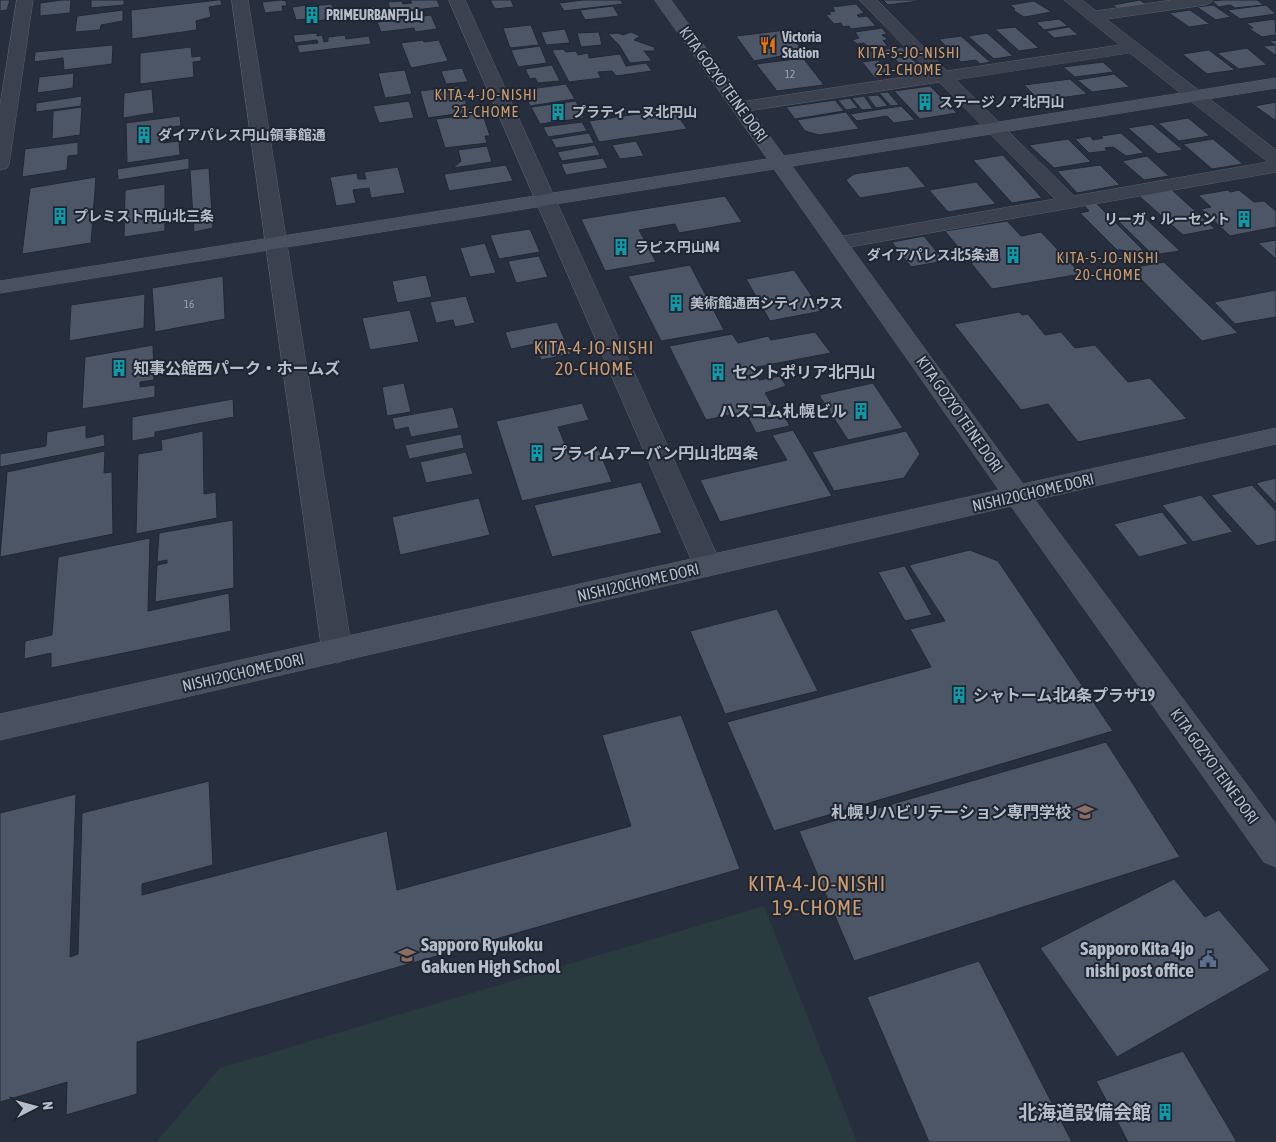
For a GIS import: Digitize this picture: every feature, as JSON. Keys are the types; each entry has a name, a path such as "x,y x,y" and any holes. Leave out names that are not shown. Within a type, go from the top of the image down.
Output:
{"street":[{"path":"0,164 26,0"},
{"path":"240,0 337,651"},
{"path":"457,0 708,566"},
{"name":"KITA GOZYO TEINE DORI","path":"663,0 1018,495 1276,850"},
{"path":"868,0 993,128 1069,202"},
{"path":"1072,0 1276,159"},
{"path":"1093,16 1205,0"},
{"path":"741,107 1134,48"},
{"path":"0,287 1276,83"},
{"path":"838,243 1276,166"},
{"name":"NISHI20CHOME DORI","path":"0,727 1276,436"}],"shaded area":[{"path":"764,906 857,1142 156,1142 220,1068"}],"building":[{"path":"0,0 10,0 7,10 0,11"},
{"path":"71,0 70,13 40,16 40,3"},
{"path":"91,0 124,0 124,5 91,8"},
{"path":"221,0 222,5 209,7 211,17 196,21 197,30 132,39 131,10"},
{"path":"410,0 437,0 440,7 391,13 388,2 402,1 403,4 412,3"},
{"path":"490,0 511,0 514,7 495,9"},
{"path":"583,0 621,0 623,4 564,11 559,3"},
{"path":"883,0 917,0 919,1 888,5"},
{"path":"1140,0 1147,5 1118,9 1113,5"},
{"path":"1257,0 1264,5 1235,8 1230,5 1219,7 1212,1"},
{"path":"286,1 287,6 282,6 283,11 265,13 262,2"},
{"path":"1034,1 1052,12 1024,17 1013,10 1015,9 1010,5"},
{"name":"PRIMEURBAN円山","path":"313,4 313,6 331,4 336,12 324,20 311,22 311,19 296,20 292,7"},
{"path":"856,4 864,13 857,15 859,17 867,16 876,26 851,29 849,26 843,27 841,23 834,24 826,15 831,14 829,12 835,11 832,7"},
{"path":"1213,5 1231,17 1216,20 1197,7"},
{"path":"1266,5 1276,14 1240,19 1227,10"},
{"path":"379,6 384,17 360,20 356,8"},
{"path":"613,6 619,16 585,20 580,10"},
{"path":"123,10 123,21 101,25 100,30 75,32 77,16"},
{"path":"1190,10 1210,24 1189,27 1169,13"},
{"path":"431,15 437,29 415,32 414,28 381,32 377,22"},
{"path":"1059,19 1068,26 1044,30 1036,22"},
{"path":"1275,19 1276,35 1262,37 1248,28 1253,28 1246,23"},
{"path":"531,25 539,45 510,48 503,28"},
{"path":"1015,27 1039,48 1019,51 995,29"},
{"path":"1069,27 1078,35 1054,38 1046,31"},
{"path":"882,28 887,34 882,35 888,39 883,41 888,46 869,48 864,43 857,44 852,40 859,38 855,32"},
{"path":"565,29 570,43 546,45 541,32"},
{"path":"786,30 804,52 754,61 736,36"},
{"path":"599,32 602,45 581,47 577,33"},
{"path":"631,32 640,36 634,40 654,47 655,51 644,51 652,61 630,63 619,45 608,34 618,33 623,35"},
{"path":"317,33 317,36 322,35 324,42 328,41 328,37 345,35 346,39 369,36 371,44 299,53 297,45 318,43 317,40 295,43 293,35"},
{"path":"987,33 1013,56 994,59 968,36"},
{"path":"961,36 990,62 980,64 976,60 961,62 939,39"},
{"path":"423,40 424,42 439,40 448,61 411,68 401,43"},
{"path":"1276,40 1275,55 1263,46 1275,45 1269,41"},
{"path":"113,45 112,64 64,70 63,58 34,62 35,52"},
{"path":"540,46 547,63 518,67 511,50"},
{"path":"191,47 192,57 201,56 201,61 193,62 194,77 140,84 140,53"},
{"path":"902,47 908,54 870,59 864,52"},
{"path":"1247,48 1267,65 1239,69 1217,53"},
{"path":"563,49 566,52 576,51 578,55 588,53 589,58 620,54 626,66 646,63 652,71 616,76 612,71 598,72 601,78 569,82 552,50"},
{"path":"1209,50 1235,70 1207,74 1182,54"},
{"path":"909,56 925,71 909,73 894,58"},
{"path":"803,58 824,85 777,91 756,64"},
{"path":"878,60 892,75 875,78 862,62"},
{"path":"1103,62 1114,72 1075,77 1063,67"},
{"path":"552,65 560,81 538,83 535,78 530,79 525,69"},
{"path":"462,68 468,82 446,84 441,71"},
{"path":"405,70 412,94 385,98 378,73"},
{"path":"74,73 73,88 37,93 39,77"},
{"path":"1114,74 1130,87 1092,92 1077,80"},
{"path":"1070,79 1087,94 1040,101 1024,85"},
{"path":"566,84 575,99 530,106 523,90"},
{"path":"460,86 469,112 428,118 420,91"},
{"name":"ステージノア北円山","path":"930,86 957,113 920,119 894,91"},
{"path":"152,89 154,113 123,118 124,93"},
{"path":"888,92 899,105 891,106 879,93"},
{"path":"878,95 888,106 876,108 867,96"},
{"path":"82,96 81,106 36,112 36,103"},
{"path":"864,96 873,109 862,110 852,98"},
{"path":"850,98 858,108 846,110 838,100"},
{"path":"835,100 844,111 795,119 786,107"},
{"path":"409,101 414,118 379,123 373,106"},
{"name":"プラティーヌ北円山","path":"576,101 584,118 540,124 531,107"},
{"path":"1276,102 1276,121 1255,106"},
{"path":"901,106 915,120 894,123 887,116 857,121 850,114"},
{"path":"82,107 80,135 52,139 53,111"},
{"path":"673,109 687,129 599,142 589,121"},
{"path":"846,112 859,129 819,135 805,131 797,120"},
{"path":"476,114 477,119 484,118 490,136 485,136 487,143 445,148 436,119"},
{"name":"ダイアパレス円山領事館通","path":"180,116 181,126 162,128 163,143 179,141 180,155 127,163 126,123"},
{"path":"1188,118 1210,136 1179,141 1158,123"},
{"path":"582,122 587,131 548,137 543,127"},
{"path":"1152,124 1183,150 1158,154 1128,128"},
{"path":"589,133 594,143 556,148 551,139"},
{"path":"1121,133 1144,153 1126,156 1113,147 1105,148 1107,151 1089,153 1075,139 1090,136 1093,140 1103,138 1101,136"},
{"path":"1068,139 1091,162 1054,168 1029,145"},
{"path":"1213,139 1243,164 1212,169 1183,144"},
{"path":"636,141 644,156 620,159 612,145"},
{"path":"78,142 78,155 68,156 67,170 22,177 25,149"},
{"path":"595,145 600,155 562,161 557,152"},
{"path":"487,146 492,162 453,168 461,161 458,150"},
{"path":"1003,155 1042,198 1012,203 973,160"},
{"path":"1147,156 1169,176 1144,180 1122,161"},
{"path":"189,158 189,169 118,180 117,169"},
{"path":"603,158 608,168 566,175 561,164"},
{"path":"506,165 513,181 449,191 444,174"},
{"path":"1100,165 1120,185 1077,193 1057,171"},
{"path":"908,166 926,187 860,198 846,180 854,174"},
{"path":"398,167 405,193 371,198 369,188 353,190 356,203 336,206 330,177 357,173 358,179 366,179 364,172"},
{"path":"209,168 213,228 194,232 190,170"},
{"name":"プレミスト円山北三条","path":"96,177 91,243 22,254 30,188"},
{"path":"976,182 996,204 948,212 929,190"},
{"path":"165,184 165,231 124,237 125,190"},
{"path":"1172,190 1215,229 1183,235 1139,196"},
{"name":"リーガ・ルーセント","path":"1228,190 1230,192 1239,190 1254,202 1264,201 1276,211 1276,227 1230,236 1201,209 1211,207 1198,195"},
{"name":"ラピス円山N4","path":"725,196 742,222 679,233 675,224 639,230 656,262 605,271 581,219"},
{"path":"1096,203 1147,254 1130,257 1123,250 1117,250 1080,213 1089,211 1084,205"},
{"path":"1141,214 1180,251 1153,255 1116,219"},
{"name":"ダイアパレス北5条通","path":"1007,221 1021,236 1041,232 1081,274 992,289 945,231"},
{"path":"530,229 540,252 499,259 490,235"},
{"path":"924,236 944,261 911,267 892,242"},
{"path":"1276,240 1276,259 1258,243"},
{"path":"485,243 496,273 470,277 460,248"},
{"path":"539,256 548,277 516,283 508,261"},
{"path":"1164,262 1238,333 1202,341 1130,268"},
{"name":"美術館通西シティハウス","path":"690,265 724,330 661,341 628,276"},
{"path":"794,270 822,311 770,321 746,279"},
{"path":"426,275 432,297 397,303 392,281"},
{"path":"223,276 225,319 155,332 152,288"},
{"path":"1276,290 1276,317 1235,324 1214,302"},
{"path":"145,294 144,328 69,341 71,305"},
{"path":"466,296 475,323 455,327 453,320 436,323 430,302"},
{"path":"410,310 419,342 370,350 362,318"},
{"path":"1019,312 1022,315 1028,314 1045,335 1061,332 1075,348 1095,345 1128,382 1150,378 1187,419 1078,442 1048,404 1021,410 954,324"},
{"path":"557,322 571,354 541,360 535,344 511,349 505,332"},
{"name":"セントポリア北円山","path":"815,332 831,353 752,368 759,380 780,376 786,386 765,393 773,406 706,420 669,346 732,334 738,343 768,336 771,340"},
{"name":"知事公館西パーク・ホームズ","path":"153,345 154,380 140,382 140,387 155,385 155,397 82,409 85,357"},
{"path":"404,383 411,412 387,416 382,387"},
{"name":"ハスコム札幌ビル","path":"873,383 903,428 848,440 819,395"},
{"path":"233,399 234,417 155,432 155,437 132,441 132,417"},
{"name":"プライムアーバン円山北四条","path":"582,403 589,420 558,427 570,456 599,450 612,482 522,501 496,421"},
{"path":"453,407 459,428 411,437 408,427 395,430 392,418"},
{"path":"780,409 790,426 756,433 747,415"},
{"path":"86,425 86,438 104,434 105,446 0,467 0,454 46,446 47,432"},
{"path":"793,430 832,496 720,522 700,480 787,460 772,435"},
{"path":"203,431 204,494 216,492 217,518 136,534 138,454 162,450 161,440"},
{"path":"906,431 920,454 904,478 834,491 812,452"},
{"path":"461,434 464,448 409,459 405,445"},
{"path":"105,451 104,473 112,472 113,534 0,557 7,472"},
{"path":"466,452 473,474 426,483 420,462"},
{"path":"1276,478 1276,504 1256,483"},
{"path":"641,482 662,533 552,557 534,505"},
{"path":"1252,485 1276,511 1276,541 1257,546 1211,495"},
{"path":"1201,495 1233,532 1193,542 1162,505"},
{"path":"479,498 490,535 400,555 392,517"},
{"path":"1162,512 1188,544 1139,557 1114,524"},
{"path":"233,520 234,588 155,602 157,565 167,563 167,560 157,562 159,533"},
{"path":"150,538 148,611 229,593 231,631 51,668 51,653 24,659 25,641 52,635 58,557"},
{"name":"シャトーム北4条プラザ19","path":"970,550 998,561 1113,731 774,831 727,722 931,667 910,629 945,621 909,565"},
{"path":"905,566 932,615 905,621 878,572"},
{"path":"777,609 818,691 725,714 690,631"},
{"path":"681,715 740,869 137,1042 137,1094 66,1115 67,1082 0,1102 0,813 76,794 70,957 78,954 82,813 209,781 213,865 142,884 142,895 387,831 397,890 631,826 602,735"},
{"path":"1106,742 1180,857 854,961 799,831"},
{"path":"1174,879 1205,917 1219,910 1270,970 1117,1057 1040,948"},
{"path":"979,961 1072,1142 929,1142 867,997"},
{"name":"北海道設備会館","path":"1183,1051 1237,1142 1128,1142 1096,1081"}],"place":[{"name":"PRIMEURBAN円山","path":"312,15"},
{"name":"Victoria Station","path":"768,45"},
{"name":"ステージノア北円山","path":"925,102"},
{"name":"プラティーヌ北円山","path":"558,112"},
{"name":"ダイアパレス円山領事館通","path":"144,135"},
{"name":"プレミスト円山北三条","path":"60,216"},
{"name":"リーガ・ルーセント","path":"1244,219"},
{"name":"ラピス円山N4","path":"621,247"},
{"name":"ダイアパレス北5条通","path":"1013,255"},
{"name":"美術館通西シティハウス","path":"676,303"},
{"name":"知事公館西パーク・ホームズ","path":"119,368"},
{"name":"セントポリア北円山","path":"718,372"},
{"name":"ハスコム札幌ビル","path":"861,411"},
{"name":"プライムアーバン円山北四条","path":"537,453"},
{"name":"シャトーム北4条プラザ19","path":"959,695"},
{"name":"札幌リハビリテーション専門学校","path":"1085,812"},
{"name":"Sapporo Ryukoku Gakuen High School","path":"407,955"},
{"name":"Sapporo Kita 4jo nishi post office","path":"1208,959"},
{"name":"北海道設備会館","path":"1165,1112"}],"district":[{"name":"KITA-5-JO-NISHI 21-CHOME","path":"909,60"},
{"name":"KITA-4-JO-NISHI 21-CHOME","path":"486,102"},
{"name":"KITA-5-JO-NISHI 20-CHOME","path":"1108,266"},
{"name":"KITA-4-JO-NISHI 20-CHOME","path":"594,357"},
{"name":"KITA-4-JO-NISHI 19-CHOME","path":"817,895"}]}
